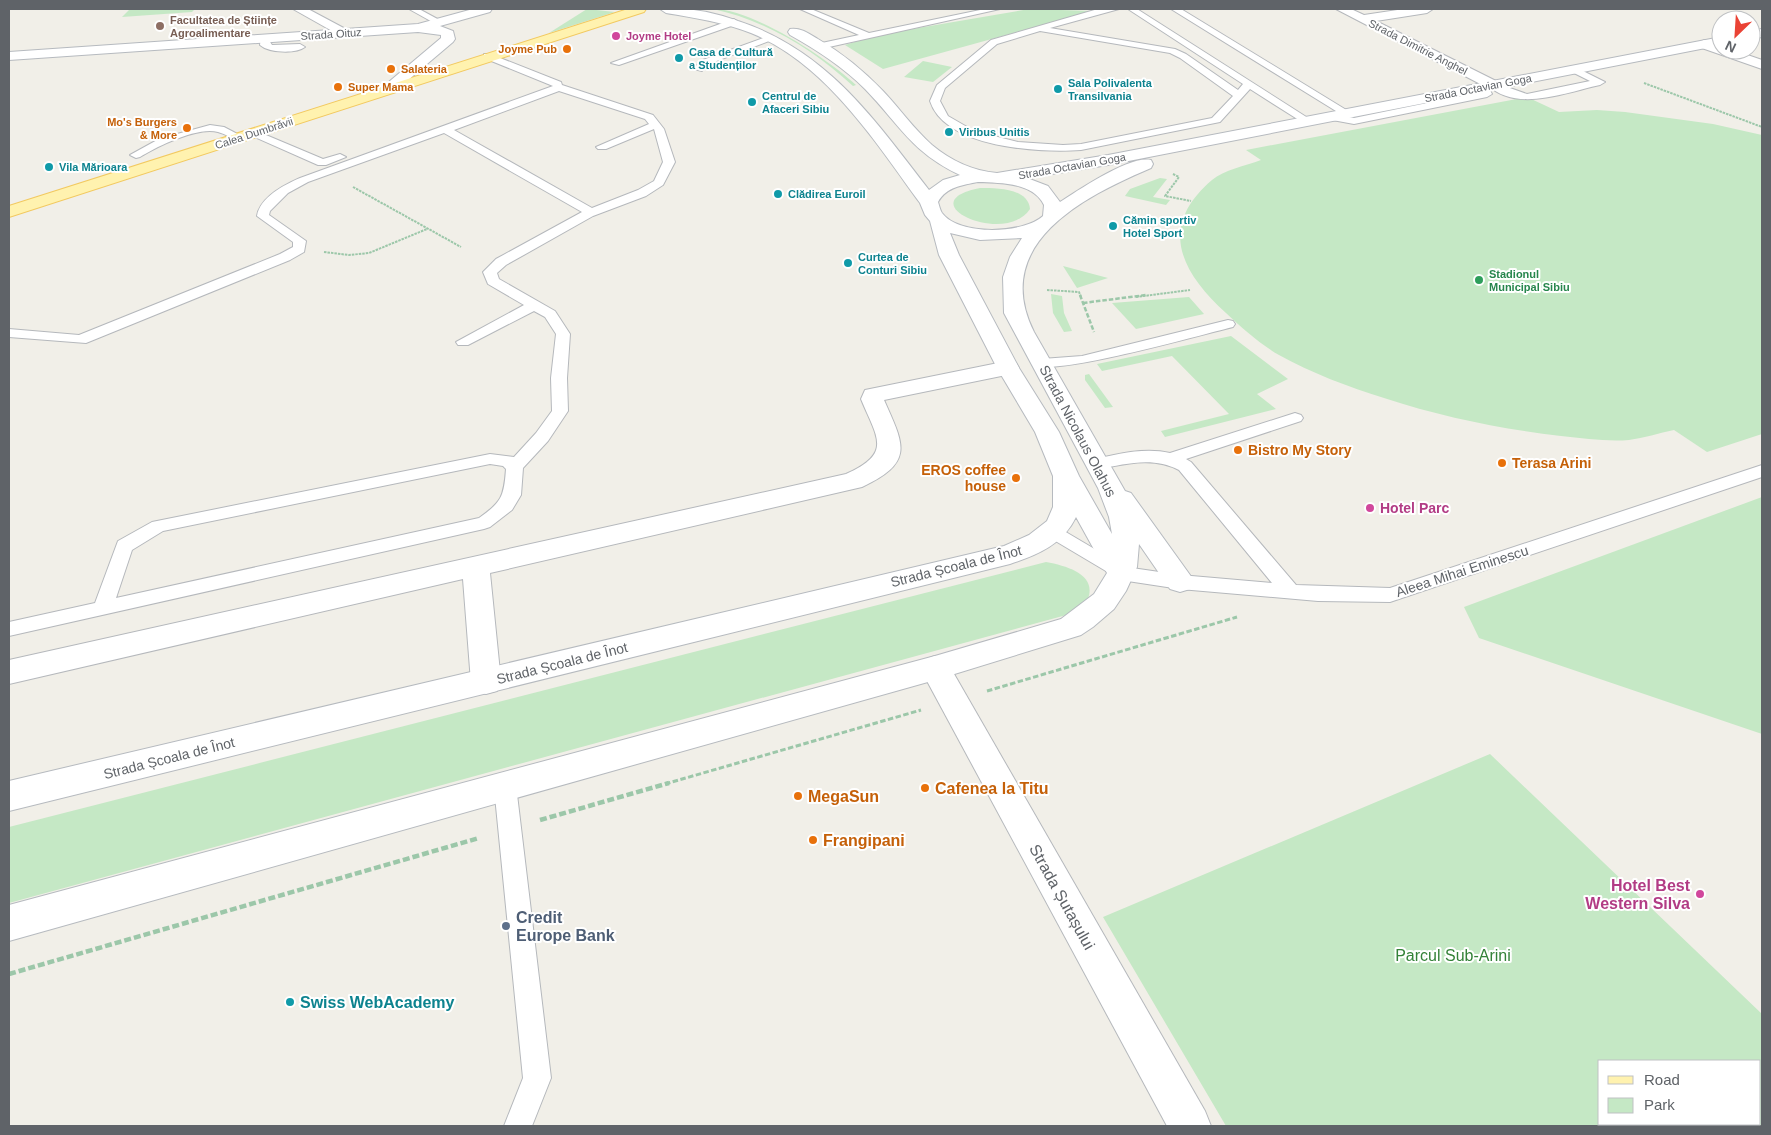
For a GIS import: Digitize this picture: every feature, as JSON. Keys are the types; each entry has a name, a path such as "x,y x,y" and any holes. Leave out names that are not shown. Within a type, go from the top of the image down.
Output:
{"main road":[{"path":"622,9 632,9"},
{"name":"Calea Dumbrăvii","path":"9,212 493,54 640,9"},
{"name":"Calea Dumbrăvii","path":"493,54 545,26"}],"street":[{"path":"300,9 346,33"},
{"path":"390,89 448,39 448,34 441,26 457,17 486,9"},
{"name":"Strada Nicolaus Olahus","path":"666,9 691,12 734,22 772,38 815,66 838,86 891,150 934,211 949,255 1008,368 1047,432 1066,476"},
{"name":"Strada Dimitrie Anghel","path":"1342,9 1488,86"},
{"path":"1363,19 1427,9"},
{"name":"Strada Oituz","path":"9,56 441,26"},
{"path":"785,28 820,46 862,79 926,147 956,167 978,177"},
{"name":"Strada Octavian Goga","path":"996,178 1073,166 1711,43"},
{"path":"1704,44 1762,65"},
{"name":"Strada Octavian Goga","path":"1046,221 1080,196 1113,178 1149,163 1235,134"},
{"path":"978,177 1024,183 1041,190 1052,200 1054,208 1046,221 1016,234 988,235 960,230 934,211 931,196 944,185 978,177"},
{"name":"Strada Nicolaus Olahus","path":"935,668 1071,627 1091,615 1103,604 1121,573 1125,557 1126,538 1122,514 1098,464 1020,327 1011,299 1012,281 1018,259 1023,248 1046,221"},
{"path":"9,672 853,481 882,467 890,455 889,440 872,398 873,395 1008,368"},
{"path":"1098,464 1180,582"},
{"path":"1066,476 1121,573"},
{"name":"Strada Școala de Înot","path":"9,796 1010,554 1033,546 1052,532 1063,519 1069,499 1066,476"},
{"path":"476,567 486,682"},
{"path":"9,922 935,668"},
{"name":"Strada Șutașului","path":"935,668 1190,1126"}],"lane":[{"path":"414,9 441,26"},
{"path":"804,9 866,35"},
{"path":"820,46 996,9"},
{"path":"1115,9 1099,11 994,42 941,87 935,100 938,110 944,118 957,127 986,138 1032,146 1072,148 1216,120 1249,84"},
{"path":"1132,9 1306,120"},
{"path":"1175,9 1344,113"},
{"path":"616,63 734,22"},
{"path":"1038,29 1259,62"},
{"path":"699,69 698,66 703,63 772,38"},
{"path":"264,39 265,44 270,48 300,47"},
{"path":"1162,48 1182,56 1240,96"},
{"path":"9,629 484,523 505,509 514,495 515,467 542,437 560,411 559,378 563,334 550,314 493,281 490,272 500,262 589,214 642,193 659,183 669,162 655,125 649,117 558,87 557,84 493,54"},
{"path":"1324,117 1354,121 1487,94 1488,86 1527,97 1600,82 1574,70"},
{"path":"9,333 81,340 285,257 298,249 300,241 263,216 264,210 284,190 326,172 553,91 558,87"},
{"path":"136,155 149,146 206,129 218,128 247,135 322,163 504,97"},
{"path":"602,147 655,125"},
{"path":"446,130 586,208 589,214"},
{"path":"463,342 534,305"},
{"path":"1042,364 1082,360 1228,324"},
{"path":"1173,458 1295,418"},
{"path":"1098,464 1155,455 1173,458 1184,466 1289,590"},
{"path":"103,607 124,546 158,526 490,459 508,461 515,467"},
{"name":"Aleea Mihai Eminescu","path":"1121,573 1180,582 1318,594 1390,595 1762,471"},
{"path":"1052,532 1121,573"},
{"path":"505,786 508,829 537,1078 518,1126"}],"path":[{"path":"1641,82 1762,127"},
{"path":"326,172 461,247"},
{"path":"1179,177 1165,196 1191,201"},
{"path":"298,249 349,255 369,253 428,228"},
{"path":"1047,290 1079,292 1096,336"},
{"path":"1083,303 1190,290"},
{"path":"9,974 1243,615"}],"green space":[{"path":"130,9 195,9 192,12 122,17"},
{"path":"587,9 615,12 549,33"},
{"path":"713,9 729,11 748,17 789,37 809,49 856,85 853,86 822,60 788,38 751,21"},
{"path":"1029,9 1093,11 883,69 845,45 877,35"},
{"path":"923,61 952,67 933,82 904,77"},
{"name":"Stadionul Municipal Sibiu","path":"1527,97 1559,112 1597,110 1625,112 1713,124 1762,135 1762,434 1707,452 1674,430 1629,440 1595,440 1494,426 1406,405 1330,379 1291,362 1272,351 1245,330 1210,297 1197,282 1187,265 1182,249 1180,232 1185,215 1195,198 1212,180 1229,171 1261,160 1246,150"},
{"path":"1160,178 1167,179 1153,197 1170,200 1166,205 1125,196 1130,189"},
{"path":"980,188 1003,189 1018,193 1028,202 1030,209 1018,220 1001,224 984,223 968,218 957,211 954,203 960,194"},
{"path":"1063,266 1108,278 1077,288"},
{"path":"1051,294 1062,296 1064,313 1072,331 1064,332 1053,313"},
{"path":"1189,297 1204,314 1136,329 1112,303"},
{"path":"1231,336 1288,379 1257,394 1276,409 1165,437 1161,431 1229,414 1172,356 1102,371 1097,364"},
{"path":"1089,374 1113,407 1105,408 1085,380 1085,375"},
{"path":"1762,497 1762,734 1479,638 1464,607"},
{"path":"1046,562 1076,571 1088,583 1090,591 1088,600 1081,611 9,903 9,827"},
{"name":"Parcul Sub-Arini","path":"1490,754 1762,1014 1762,1126 1226,1126 1103,917"}],"place":[{"name":"Facultatea de Științe Agroalimentare","path":"160,26"},
{"name":"Joyme Hotel","path":"616,36"},
{"name":"Joyme Pub","path":"567,49"},
{"name":"Casa de Cultură a Studenților","path":"679,58"},
{"name":"Salateria","path":"391,69"},
{"name":"Super Mama","path":"338,87"},
{"name":"Sala Polivalenta Transilvania","path":"1058,89"},
{"name":"Centrul de Afaceri Sibiu","path":"752,102"},
{"name":"Mo's Burgers & More","path":"187,128"},
{"name":"Viribus Unitis","path":"949,132"},
{"name":"Vila Mărioara","path":"49,167"},
{"name":"Clădirea Euroil","path":"778,194"},
{"name":"Cămin sportiv Hotel Sport","path":"1113,226"},
{"name":"Curtea de Conturi Sibiu","path":"848,263"},
{"name":"Stadionul Municipal Sibiu","path":"1479,280"},
{"name":"Bistro My Story","path":"1238,450"},
{"name":"Terasa Arini","path":"1502,463"},
{"name":"EROS coffee house","path":"1016,478"},
{"name":"Hotel Parc","path":"1370,508"},
{"name":"Cafenea la Titu","path":"925,788"},
{"name":"MegaSun","path":"798,796"},
{"name":"Frangipani","path":"813,840"},
{"name":"Hotel Best Western Silva","path":"1700,894"},
{"name":"Credit Europe Bank","path":"506,926"},
{"name":"Swiss WebAcademy","path":"290,1002"}]}
